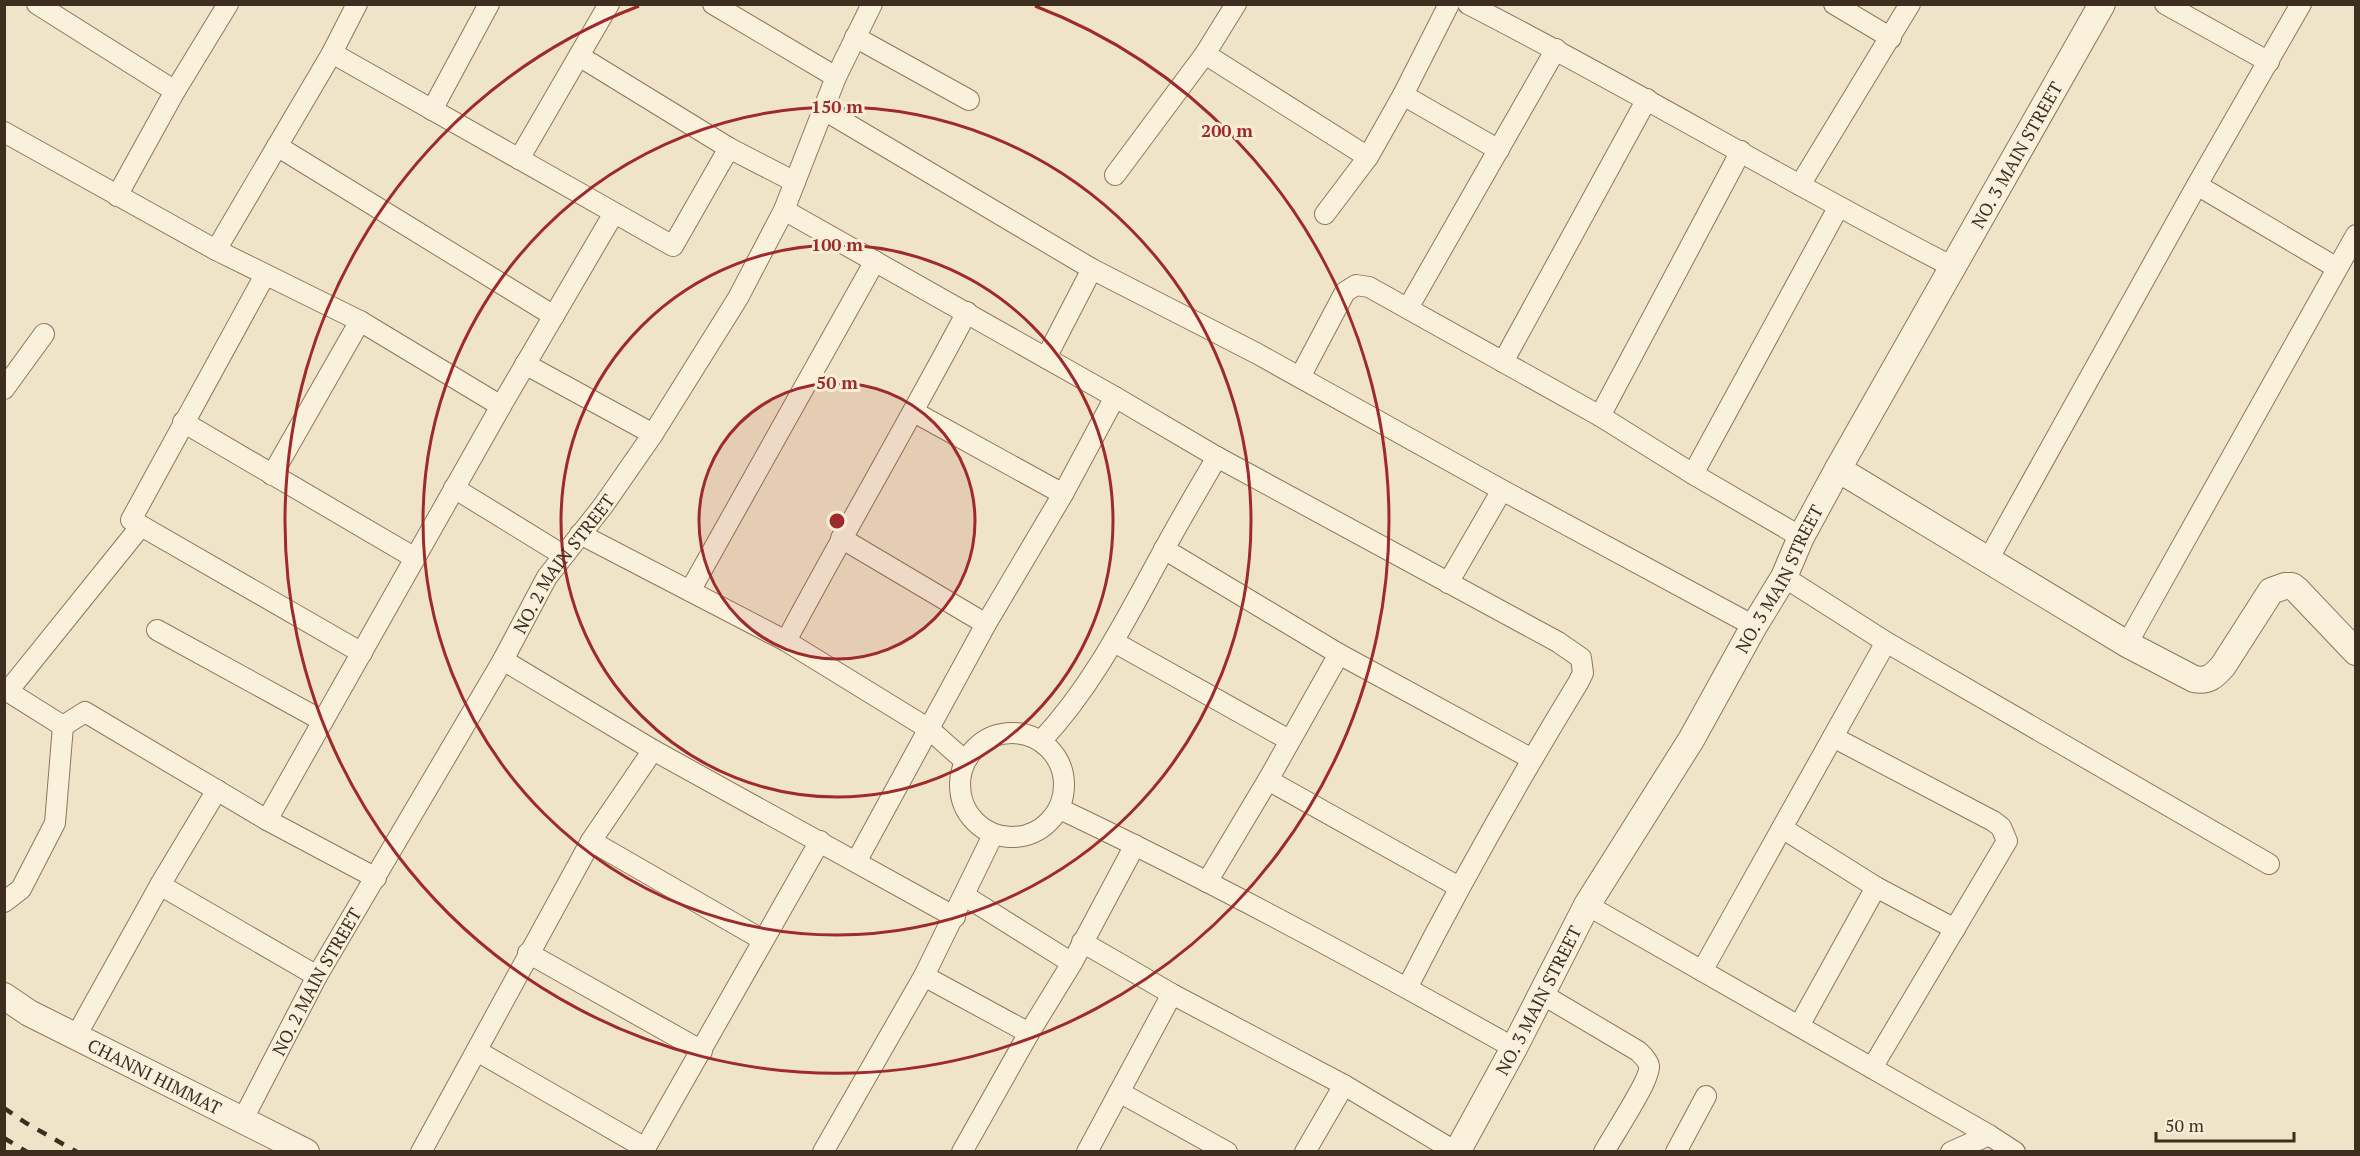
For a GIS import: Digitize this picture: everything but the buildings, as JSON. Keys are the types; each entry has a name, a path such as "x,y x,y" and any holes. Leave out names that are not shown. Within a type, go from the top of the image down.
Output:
{"street":[{"path":"37,4 174,91"},
{"path":"117,196 174,91 228,4"},
{"path":"216,250 332,53 357,4"},
{"path":"432,110 489,4"},
{"path":"519,159 609,4"},
{"name":"NO. 2 MAIN STREET","path":"242,1120 317,976 502,660 547,577 653,434 738,298 784,210 836,77 872,4"},
{"path":"1115,175 1205,54 1236,4"},
{"path":"1324,214 1368,157 1403,95 1449,4"},
{"path":"1467,4 1647,99 1838,208 1953,267"},
{"path":"1834,4 1891,38"},
{"path":"1800,185 1910,4"},
{"name":"NO. 3 MAIN STREET","path":"1456,1152 1514,1047 1587,905 1691,740 1784,577 1801,537 1838,469 2102,4"},
{"path":"2165,4 2269,62"},
{"path":"1988,560 2197,185 2301,4"},
{"path":"724,7 836,77"},
{"path":"855,37 969,100"},
{"path":"1407,308 1556,50"},
{"path":"332,53 674,246 729,148"},
{"path":"1205,54 1368,157"},
{"path":"579,56 729,148 795,182"},
{"path":"1403,95 1499,150"},
{"path":"1503,362 1647,99"},
{"path":"824,110 1092,269 1300,377 1502,490 1754,626"},
{"path":"4,132 216,250 360,321 501,406"},
{"path":"277,146 554,316"},
{"path":"1600,416 1741,151"},
{"path":"2197,185 2337,268"},
{"path":"1693,474 1838,208"},
{"path":"784,210 967,312 1217,457 1558,642 1581,658 1583,673 1578,683 1459,886 1407,988"},
{"path":"267,820 454,488 614,213"},
{"path":"2127,644 2355,235"},
{"path":"690,591 875,261"},
{"path":"1046,358 1092,269"},
{"path":"265,275 131,520 362,652"},
{"path":"1300,377 1345,292 1356,285 1370,286 1600,416 1801,537"},
{"path":"786,641 841,538 915,412 967,312"},
{"path":"272,475 360,321"},
{"path":"4,389 44,334"},
{"path":"525,364 653,434"},
{"path":"856,862 986,624 1063,494 1115,397"},
{"path":"915,412 1063,494"},
{"path":"183,422 415,558"},
{"path":"1041,741 1079,698 1114,642 1217,457"},
{"path":"1838,469 2127,644 2194,679 2204,681 2223,666 2271,591 2285,586 2292,586 2297,590 2354,643"},
{"path":"454,488 563,555"},
{"path":"1448,583 1502,490"},
{"path":"63,726 6,690 141,526"},
{"path":"580,534 786,641 929,729 965,761"},
{"path":"841,538 986,624"},
{"path":"1164,549 1339,654 1532,759"},
{"path":"1784,577 1886,642 2269,864"},
{"path":"157,630 323,721"},
{"path":"1114,642 1289,740"},
{"path":"1702,971 1886,642"},
{"path":"1207,882 1339,654"},
{"path":"502,660 653,750 955,917"},
{"path":"63,726 85,712 267,820 376,878"},
{"path":"4,902 21,889 55,823 63,726"},
{"path":"1013,732 1041,741 1061,765 1064,795 1060,809 1050,822 1024,837 993,835 969,818 959,790 965,761 985,740 1013,732"},
{"path":"1833,737 1993,821 2004,833 2007,841 1872,1068"},
{"path":"421,1152 591,841 653,750"},
{"path":"1268,780 1459,886"},
{"path":"76,1036 160,885 217,790"},
{"path":"1060,809 1207,882 1514,1047"},
{"path":"1782,828 1876,887 1954,929"},
{"path":"823,1152 924,976 955,917 993,835"},
{"path":"591,841 763,940"},
{"path":"477,1052 644,1150 820,841"},
{"path":"962,1152 1029,1033 1072,963 1135,845"},
{"path":"160,885 317,976"},
{"path":"1799,1026 1876,887"},
{"path":"965,896 1072,963"},
{"path":"1587,905 2015,1152"},
{"path":"1082,942 1172,994 1344,1085 1456,1152"},
{"path":"528,953 702,1050"},
{"path":"924,976 1029,1033"},
{"path":"1540,993 1638,1051 1647,1059 1649,1073 1604,1152"},
{"path":"1087,1152 1172,994"},
{"name":"CHANNI HIMMAT","path":"4,996 29,1013 306,1152"},
{"path":"1305,1152 1344,1085"},
{"path":"1119,1092 1227,1152"},
{"path":"1676,1152 1706,1096"},
{"path":"1951,1152 1989,1135"}],"railway":[{"path":"4,1108 77,1152"},
{"path":"4,1138 27,1152"}]}
